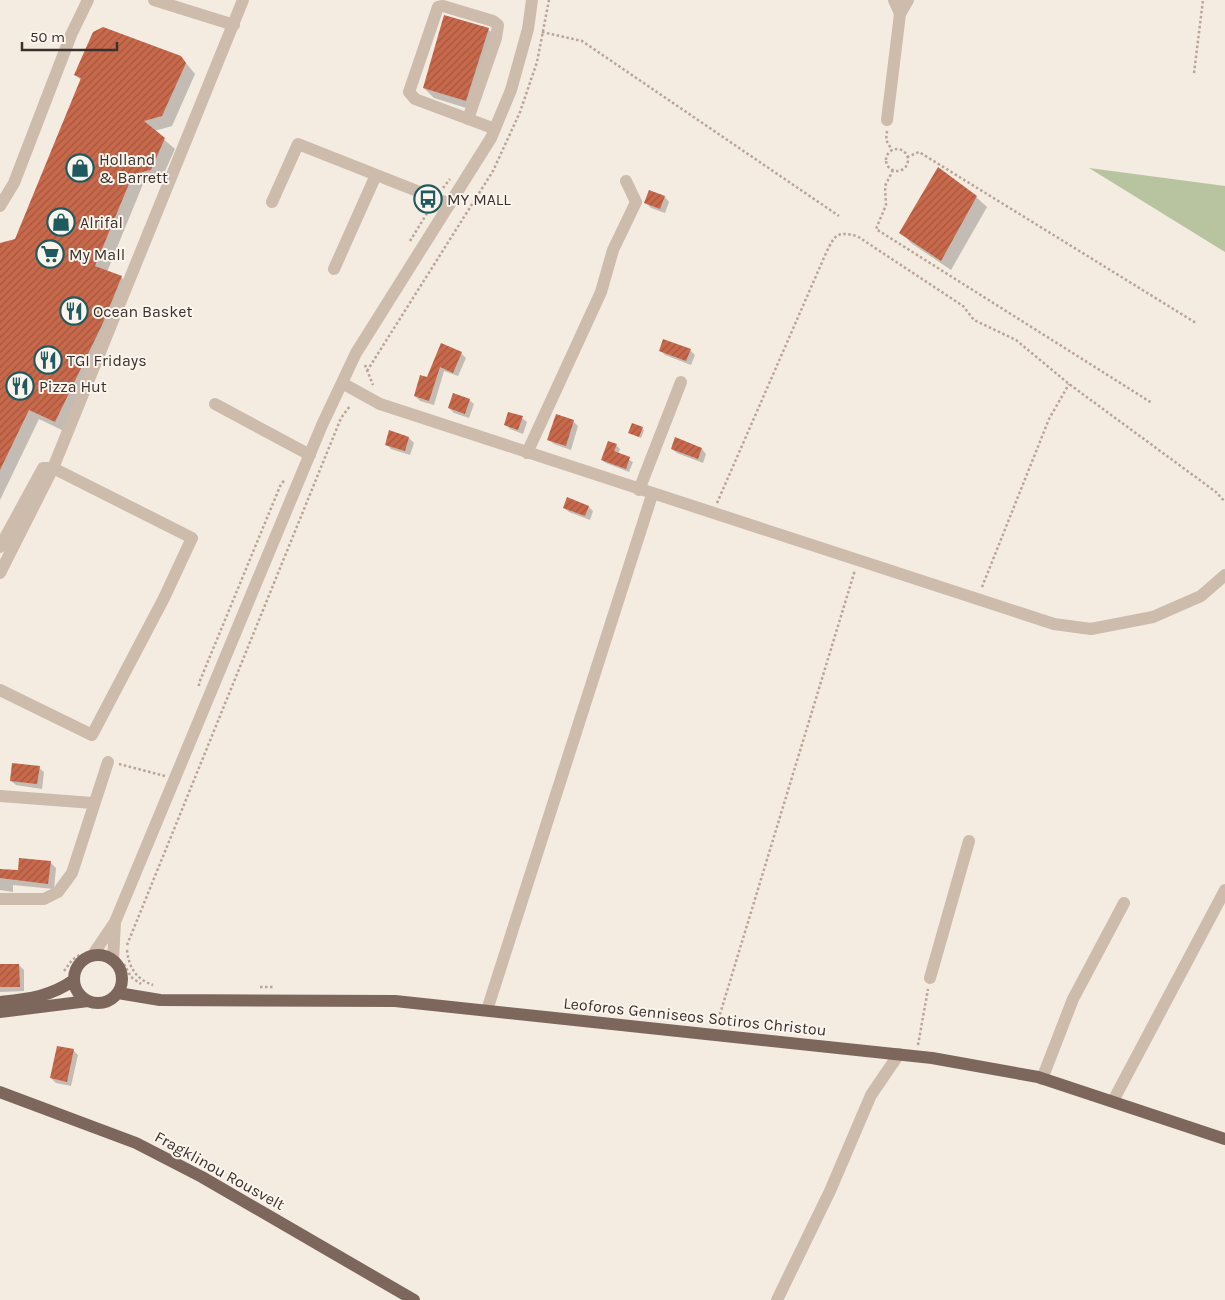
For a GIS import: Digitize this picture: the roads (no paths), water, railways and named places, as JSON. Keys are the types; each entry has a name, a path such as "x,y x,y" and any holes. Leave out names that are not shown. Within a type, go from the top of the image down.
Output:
{"main road":[{"path":"0,1002 39,998 60,990 74,980 80,963 89,953 120,959 122,979 118,993 113,998 101,1003 88,1001 0,1012"},
{"path":"122,979 150,994"},
{"path":"74,980 78,992 88,1001"},
{"name":"Leoforos Genniseos Sotiros Christou","path":"118,993 395,1001 916,1056 1042,1079 1225,1138"},
{"name":"Fragklinou Rousvelt","path":"0,1092 136,1143 202,1177 414,1300"}],"street":[{"path":"0,206 14,183 71,35 88,0"},
{"path":"154,0 234,25"},
{"path":"0,573 53,468 243,0"},
{"path":"89,953 115,922 310,454 356,353 495,129 511,90 528,29 532,0"},
{"path":"894,0 900,14"},
{"path":"887,120 900,14 908,0"},
{"path":"468,119 496,38 498,25 493,21 443,6 438,7 409,92 415,100 495,129"},
{"path":"272,202 298,144 450,204"},
{"path":"334,269 376,175"},
{"path":"527,453 600,292 613,250 636,202 626,181"},
{"path":"639,490 681,382"},
{"path":"342,384 380,404 1054,624 1091,629 1153,617 1201,596 1225,575"},
{"path":"215,404 310,454"},
{"path":"0,547 43,468 53,468 189,535 192,540 92,735 0,690"},
{"path":"487,1010 652,494"},
{"path":"0,899 44,900 58,892 72,874 93,803 108,762"},
{"path":"0,796 93,803"},
{"path":"930,978 969,841"},
{"path":"1113,1101 1225,890"},
{"path":"1042,1079 1072,999 1124,903"},
{"path":"115,922 120,959"},
{"path":"776,1300 830,1191 872,1095 899,1054"}],"place":[{"name":"Holland & Barrett","path":"80,168"},
{"name":"MY MALL","path":"428,199"},
{"name":"Alrifal","path":"61,222"},
{"name":"My Mall","path":"50,254"},
{"name":"Ocean Basket","path":"74,311"},
{"name":"TGI Fridays","path":"48,360"},
{"name":"Pizza Hut","path":"20,386"}]}
